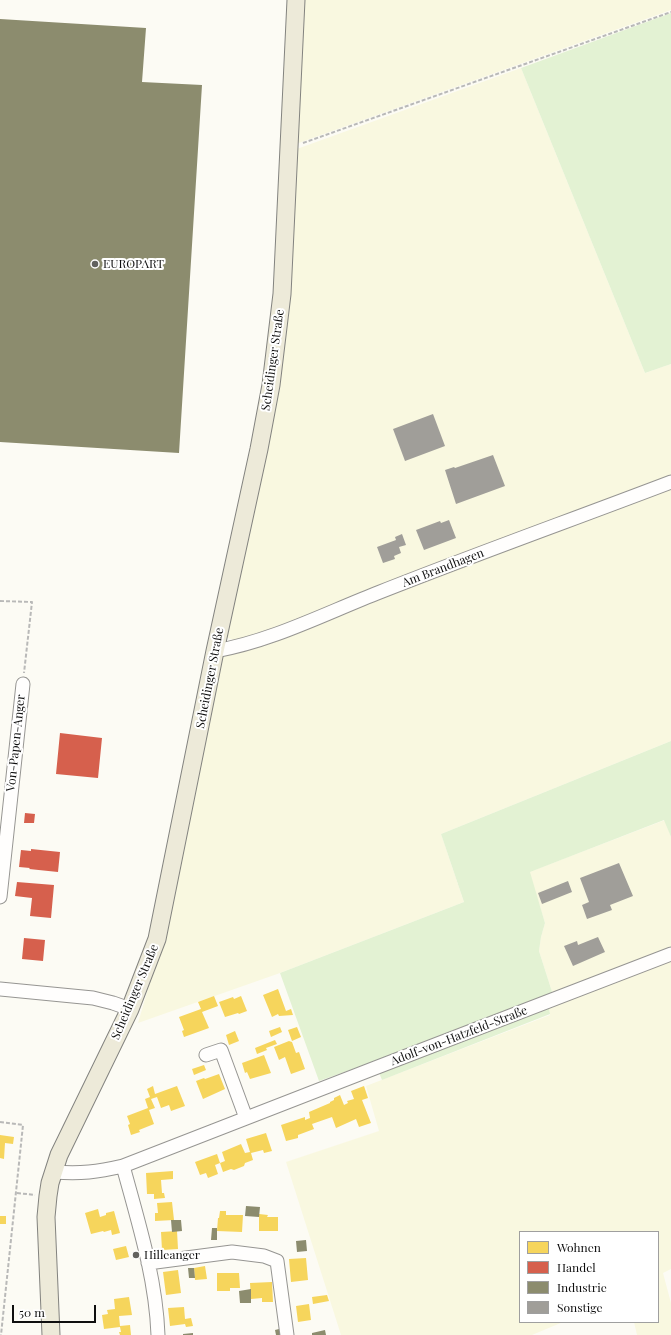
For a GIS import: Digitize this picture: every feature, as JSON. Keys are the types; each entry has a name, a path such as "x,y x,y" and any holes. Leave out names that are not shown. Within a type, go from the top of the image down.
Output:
{"main road":[{"name":"Scheidinger Straße","path":"51,1335 46,1217 48,1196 59,1156 130,1009 157,939 215,651 272,385 282,294 296,0"}],"street":[{"name":"Am Brandhagen","path":"215,651 235,648 304,624 379,592 671,482"},
{"name":"Von-Papen-Anger","path":"0,897 23,684"},
{"name":"Adolf-von-Hatzfeld-Straße","path":"54,1172 98,1172 123,1166 671,954"},
{"path":"0,989 94,998 130,1009"},
{"path":"206,1055 221,1050 246,1118"},
{"path":"123,1166 148,1263 158,1335"},
{"path":"148,1263 232,1252 264,1256 277,1262 287,1335"}],"path":[{"path":"289,148 671,12"},
{"path":"0,601 32,602 23,684"},
{"path":"0,1122 24,1125 1,1335"},
{"path":"17,1194 48,1196"}],"green space":[{"path":"301,0 671,0 671,10 293,145"},
{"path":"671,13 671,364 645,373 521,68"},
{"path":"521,68 645,373 671,364 671,480 240,642 225,637 263,452 294,150"},
{"path":"671,484 671,741 441,834 464,902 280,973 138,1023 162,941 219,656"},
{"path":"671,741 671,837 664,820 530,872 545,923 539,951 554,998 319,1081 280,973 464,902 441,834"},
{"path":"665,820 671,837 671,953 554,998 539,951 545,923 529,872"},
{"path":"671,957 671,1269 663,1273 671,1303 671,1335 637,1335 634,1323 659,1323 659,1231 519,1231 519,1323 561,1323 532,1335 341,1335 286,1162 379,1131 366,1086 550,1015 548,1004"},
{"path":"548,1004 550,1014 382,1080 378,1070"}],"building: Wohnen":[{"path":"278,989 286,1011 291,1009 293,1015 279,1016 278,1014 272,1017 263,995"},
{"path":"214,996 218,1006 202,1012 209,1028 184,1037 182,1031 184,1030 179,1017 201,1009 198,1002"},
{"path":"241,996 247,1011 225,1017 219,1002"},
{"path":"280,1027 282,1032 271,1037 269,1031"},
{"path":"297,1027 301,1037 292,1041 288,1030"},
{"path":"235,1031 239,1041 229,1045 226,1035"},
{"path":"275,1040 277,1044 266,1048 267,1050 257,1054 255,1048"},
{"path":"289,1041 292,1042 296,1053 299,1052 305,1069 291,1074 285,1057 279,1060 274,1047"},
{"path":"264,1055 271,1073 250,1079 247,1072 245,1073 242,1063"},
{"path":"204,1065 206,1070 194,1075 192,1069"},
{"path":"219,1074 225,1089 203,1099 196,1081"},
{"path":"153,1086 155,1094 177,1086 185,1106 171,1111 169,1105 161,1108 157,1097 151,1099 155,1108 149,1110 154,1124 131,1135 128,1125 130,1124 127,1116 148,1108 145,1099 150,1097 147,1089"},
{"path":"364,1086 368,1098 362,1100 371,1123 359,1127 356,1119 336,1128 332,1117 312,1124 314,1129 298,1135 298,1138 286,1141 281,1125 305,1117 305,1120 310,1118 309,1112 330,1103 334,1100 334,1098 340,1095 344,1105 348,1103 347,1101 354,1099 351,1091"},
{"path":"266,1133 272,1151 264,1153 263,1150 251,1153 253,1160 234,1170 231,1169 223,1172 220,1163 225,1161 222,1152 241,1144 245,1153 250,1152 246,1139"},
{"path":"0,1135 14,1137 13,1144 5,1143 4,1159 0,1158"},
{"path":"217,1154 220,1163 215,1165 218,1174 208,1178 206,1173 200,1175 195,1162"},
{"path":"173,1171 173,1179 161,1180 162,1193 164,1193 165,1198 154,1199 154,1194 147,1194 146,1173"},
{"path":"172,1202 174,1220 155,1221 155,1213 158,1213 157,1203"},
{"path":"98,1209 100,1217 106,1215 106,1213 114,1211 120,1233 112,1235 111,1230 91,1234 85,1213"},
{"path":"220,1211 226,1211 226,1215 243,1215 242,1232 217,1231"},
{"path":"259,1214 268,1215 267,1217 278,1217 278,1231 259,1231"},
{"path":"0,1216 6,1216 6,1224 0,1224"},
{"path":"177,1231 178,1249 162,1250 161,1232"},
{"path":"126,1246 129,1257 116,1260 113,1249"},
{"path":"306,1258 308,1280 291,1282 289,1259"},
{"path":"205,1266 207,1279 195,1280 194,1268"},
{"path":"178,1270 181,1293 166,1295 163,1272"},
{"path":"217,1273 239,1273 240,1288 230,1288 230,1291 217,1291"},
{"path":"272,1282 273,1302 262,1302 262,1298 251,1299 250,1283"},
{"path":"327,1295 329,1301 313,1304 312,1297"},
{"path":"129,1297 132,1315 119,1316 120,1326 130,1325 131,1335 120,1335 120,1327 104,1329 102,1315 108,1314 107,1310 115,1309 114,1299"},
{"path":"309,1304 311,1320 298,1322 296,1306"},
{"path":"184,1307 185,1319 191,1318 193,1326 186,1327 185,1324 170,1326 168,1308"}],"building: Handel":[{"path":"60,733 102,738 98,778 56,774"},
{"path":"25,813 35,814 34,823 24,823"},
{"path":"31,849 60,852 58,872 19,867 21,850 31,851"},
{"path":"17,882 54,885 51,918 30,916 32,898 15,896"},
{"path":"24,938 45,940 43,961 22,959"}],"building: Industrie":[{"name":"EUROPART","path":"0,19 146,28 142,82 202,85 179,453 0,442"},
{"path":"246,1206 260,1207 259,1217 245,1216"},
{"path":"171,1220 181,1220 182,1231 172,1232"},
{"path":"212,1228 217,1228 217,1240 211,1240"},
{"path":"306,1240 307,1251 297,1252 296,1241"},
{"path":"188,1268 194,1268 195,1278 189,1278"},
{"path":"251,1289 251,1303 240,1303 239,1291"},
{"path":"279,1329 281,1335 276,1335 275,1330"},
{"path":"325,1330 326,1335 312,1335 312,1333"},
{"path":"193,1333 193,1335 183,1335 183,1334"}],"building: Sonstige":[{"path":"433,414 445,446 405,461 393,429"},
{"path":"493,455 505,486 456,504 445,470"},
{"path":"449,520 456,538 424,550 416,530 440,521 441,523"},
{"path":"402,534 406,545 399,547 401,553 394,556 395,559 383,563 377,547 396,540 395,537"},
{"path":"619,863 633,896 610,905 612,910 587,919 582,905 589,902 580,878"},
{"path":"568,881 572,892 542,904 538,893"},
{"path":"598,937 605,952 573,966 564,946 577,941 578,945"}],"place":[{"name":"EUROPART","path":"95,264"},
{"name":"Hilleanger","path":"136,1255"}]}
